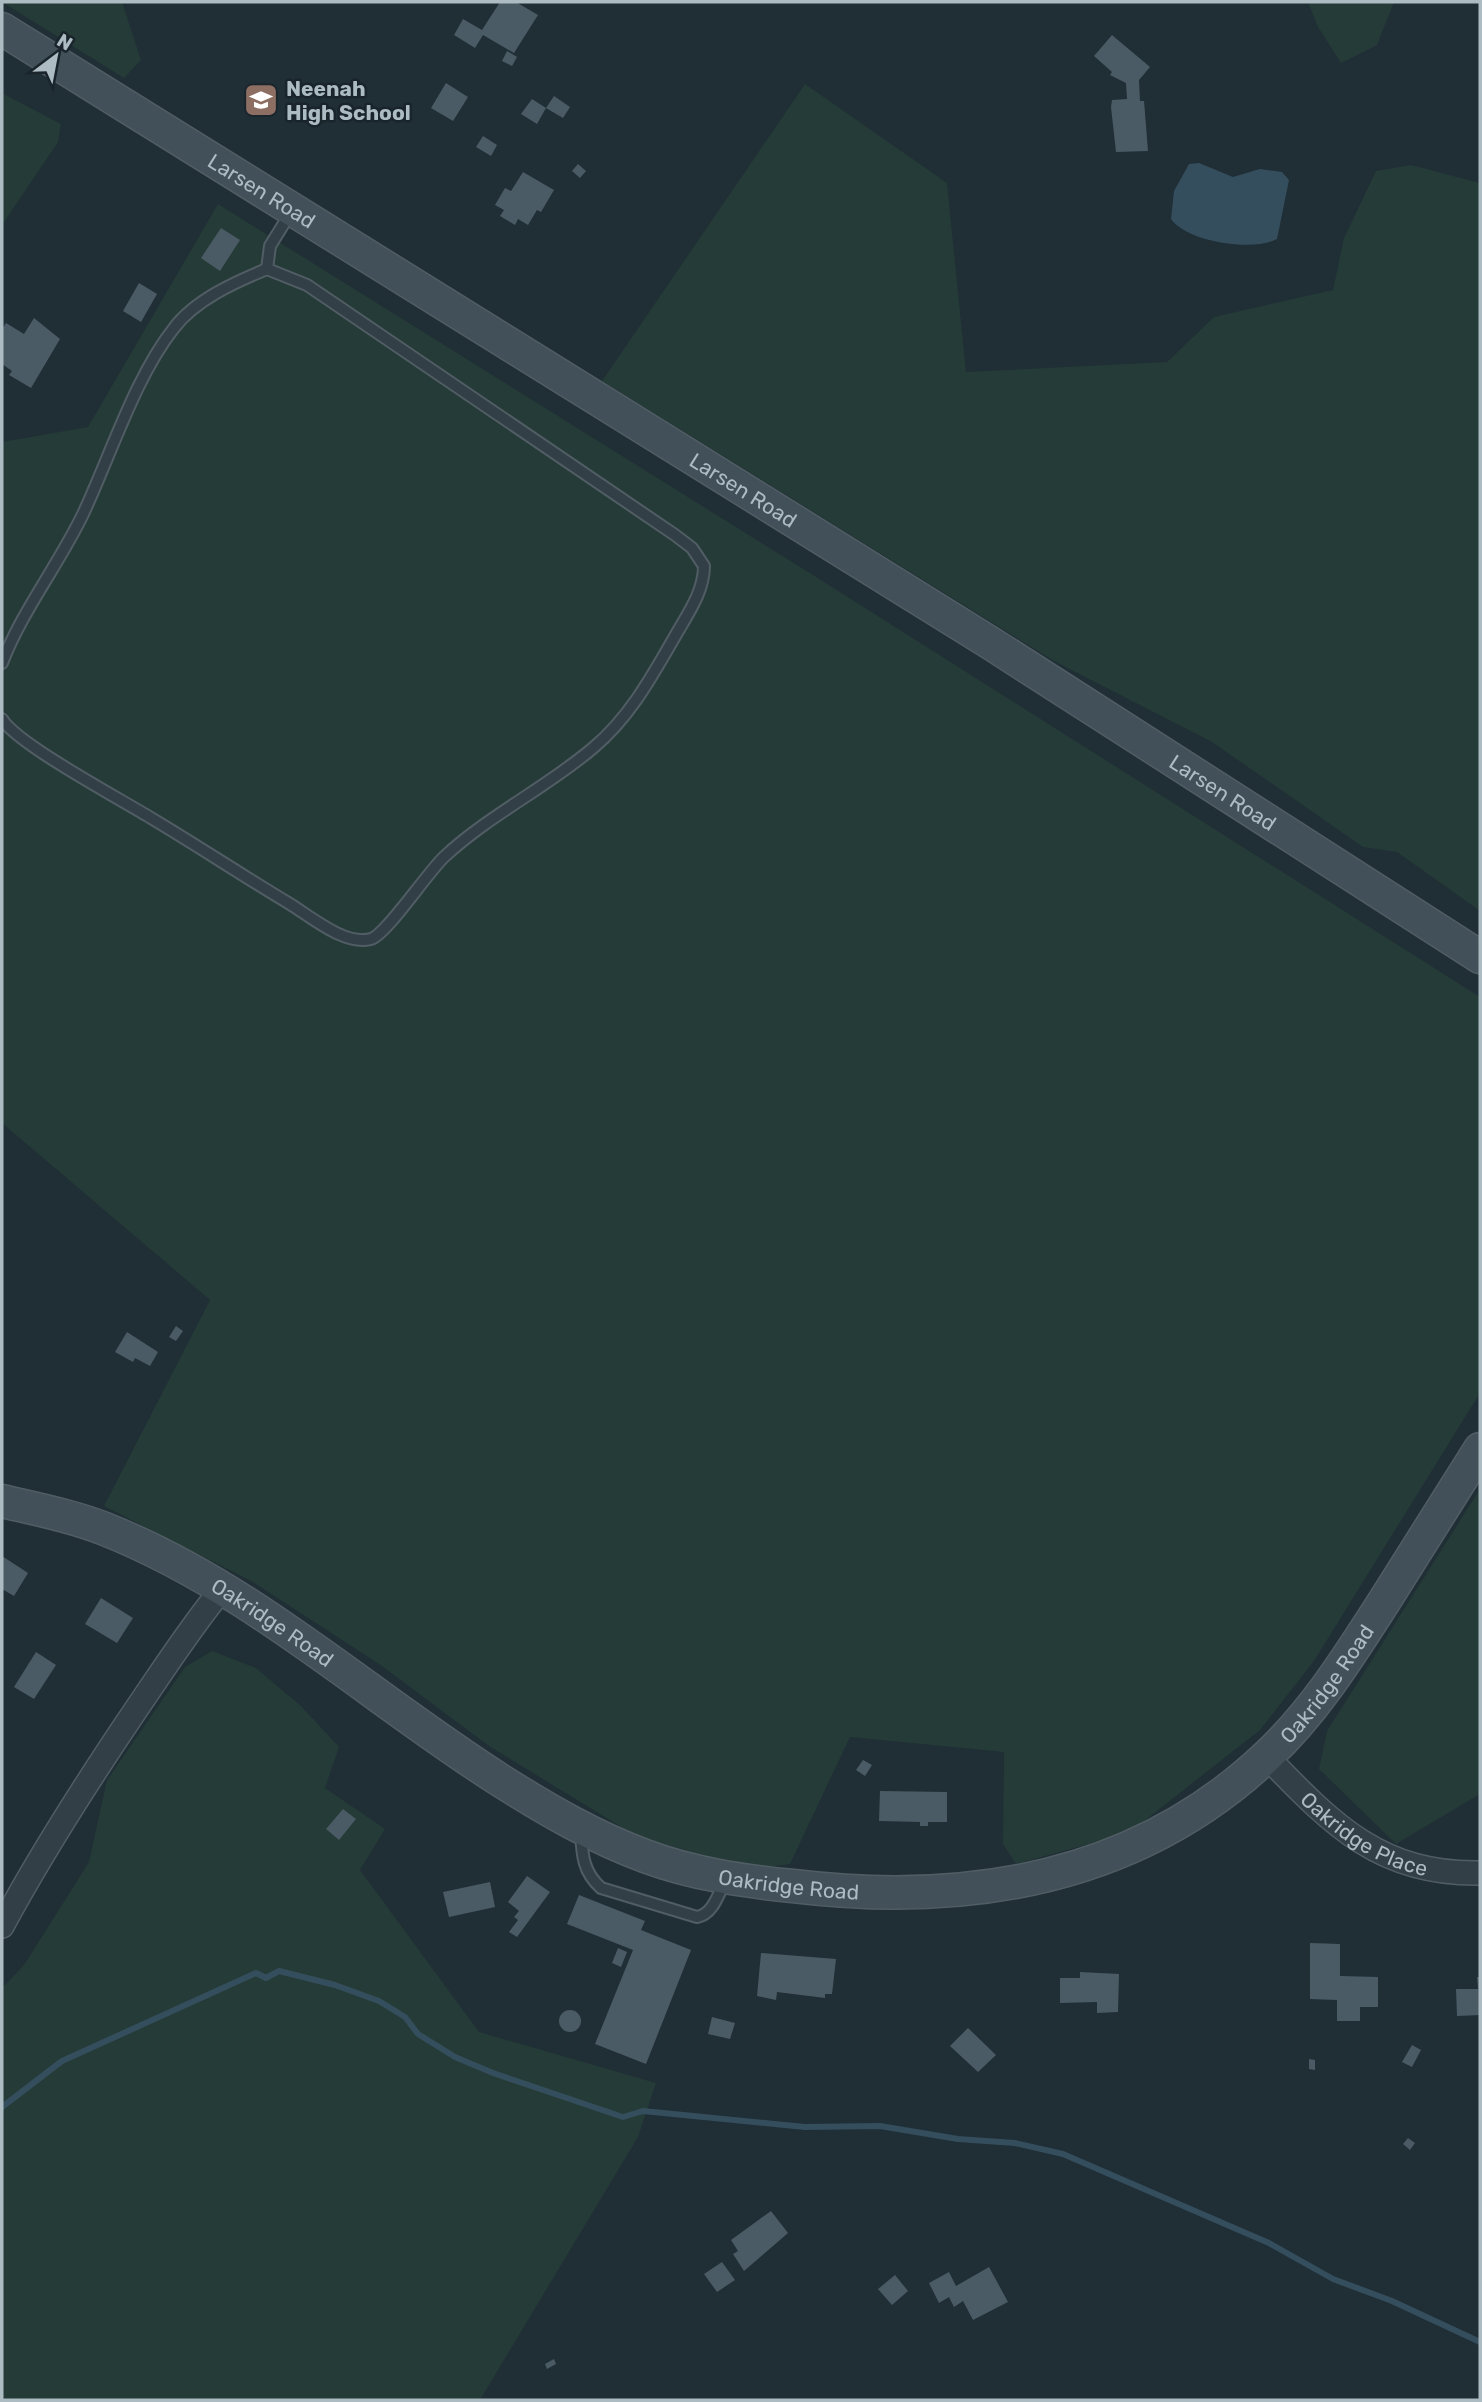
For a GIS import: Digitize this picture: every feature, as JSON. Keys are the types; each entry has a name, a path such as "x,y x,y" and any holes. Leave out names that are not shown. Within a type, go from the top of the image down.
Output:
{"street":[{"name":"Larsen Road","path":"2,29 1004,652 1480,957"},
{"name":"Oakridge Road","path":"2,1500 102,1528 222,1589 269,1618 498,1779 580,1829 645,1856 727,1878 867,1893 952,1892 1047,1877 1130,1847 1185,1819 1225,1792 1267,1757 1305,1717 1334,1680 1480,1450"},
{"path":"2,1926 47,1843 198,1618 222,1589"},
{"name":"Oakridge Place","path":"1267,1757 1317,1809 1377,1851 1430,1871 1480,1873"}],"lane":[{"path":"267,269 270,246 293,209"},
{"path":"2,663 82,516 145,376 174,327 190,312 220,292 267,269 307,285 342,308 692,548 704,566 698,595 645,688 619,722 594,747 443,858 414,890 386,928 369,940 350,939 287,903 71,770 15,733 2,719"},
{"path":"580,1829 583,1861 590,1878 601,1888 697,1917 705,1916 711,1909 727,1878"}],"green space":[{"path":"2,2 122,2 141,60 124,78"},
{"path":"1308,2 1394,2 1377,45 1341,63 1318,27"},
{"path":"805,84 947,183 966,372 1167,362 1214,317 1333,290 1344,238 1376,171 1411,165 1480,183 1480,911 1397,852 1363,847 1212,742 1054,661 602,381"},
{"path":"2,93 61,124 58,142 2,225"},
{"path":"218,204 821,580 1480,997 1480,1393 1314,1661 1260,1730 1129,1833 1016,1864 1003,1844 1004,1752 850,1737 790,1864 752,1869 636,1836 489,1746 379,1664 253,1582 104,1506 210,1300 2,1123 2,442 88,427"},
{"path":"1480,1489 1480,1794 1396,1844 1319,1769 1327,1731"},
{"path":"212,1651 256,1668 301,1706 339,1747 325,1788 385,1829 360,1870 479,2032 656,2083 638,2137 480,2400 2,2400 2,1988 24,1965 89,1862 107,1780 185,1667"}],"water":[{"path":"1199,163 1233,177 1260,169 1282,172 1289,180 1277,239 1253,245 1237,244 1205,239 1179,227 1171,219 1174,191 1189,164"}],"building":[{"path":"500,2 516,2 538,15 514,53 483,35 475,48 454,35 463,19 482,30"},
{"path":"1112,35 1150,67 1139,80 1140,101 1144,101 1148,151 1116,152 1112,100 1127,99 1126,83 1110,75 1112,72 1094,56"},
{"path":"507,51 517,57 512,66 502,61"},
{"path":"446,83 468,97 453,121 431,108"},
{"path":"554,96 570,107 563,118 546,108"},
{"path":"532,99 546,108 537,124 521,114"},
{"path":"483,136 497,145 491,156 476,147"},
{"path":"578,164 586,171 580,178 572,171"},
{"path":"523,172 554,190 541,212 537,210 528,225 518,219 515,225 500,216 504,210 495,205 505,188 511,191"},
{"path":"221,228 240,240 220,271 201,258"},
{"path":"139,283 157,294 141,322 123,311"},
{"path":"34,318 60,339 31,388 9,375 12,371 2,364 2,329 6,323 24,334"},
{"path":"176,1326 183,1331 176,1341 169,1337"},
{"path":"127,1332 158,1352 150,1366 135,1358 133,1362 115,1352"},
{"path":"2,1556 28,1573 14,1596 2,1589"},
{"path":"101,1598 133,1618 117,1643 85,1624"},
{"path":"36,1652 56,1665 34,1699 14,1687"},
{"path":"863,1760 872,1765 865,1776 856,1770"},
{"path":"880,1791 947,1792 947,1822 928,1822 928,1826 920,1826 920,1822 879,1821"},
{"path":"343,1809 356,1819 339,1840 326,1829"},
{"path":"527,1876 550,1892 517,1937 509,1932 518,1920 514,1917 519,1911 508,1902"},
{"path":"490,1882 495,1907 449,1917 443,1892"},
{"path":"579,1895 645,1921 641,1930 691,1950 646,2064 595,2044 633,1950 567,1924"},
{"path":"1310,1943 1340,1944 1340,1976 1378,1977 1378,2007 1360,2007 1360,2021 1337,2021 1337,2000 1310,1999"},
{"path":"618,1948 627,1952 621,1967 612,1963"},
{"path":"761,1953 836,1959 832,1994 825,1994 825,1998 777,1992 776,2000 757,1996"},
{"path":"1080,1972 1119,1974 1118,2012 1097,2013 1097,2002 1060,2003 1060,1978 1080,1978"},
{"path":"1477,1977 1480,1977 1480,2015 1457,2016 1456,1989 1478,1989"},
{"path":"570,2010 578,2013 581,2021 578,2029 570,2032 562,2029 559,2021 562,2013"},
{"path":"712,2017 735,2023 730,2039 708,2034"},
{"path":"968,2028 996,2055 978,2072 950,2046"},
{"path":"1412,2045 1421,2050 1412,2067 1402,2062"},
{"path":"1309,2059 1315,2060 1315,2070 1309,2069"},
{"path":"1408,2138 1415,2143 1410,2150 1403,2144"},
{"path":"771,2211 788,2233 744,2271 733,2254 738,2251 731,2240"},
{"path":"722,2262 735,2280 717,2292 704,2274"},
{"path":"989,2267 1008,2302 973,2320 963,2301 954,2307 949,2297 939,2303 929,2283 949,2272 956,2286"},
{"path":"895,2275 908,2291 892,2305 878,2289"},
{"path":"554,2359 556,2364 547,2369 545,2364"}],"waterway":[{"path":"2,2107 62,2061 256,1973 266,1978 279,1971 335,1985 379,2001 405,2017 418,2034 455,2057 493,2073 623,2117 643,2111 805,2127 880,2126 958,2139 1015,2143 1063,2154 1269,2243 1333,2279 1392,2301 1480,2342"}],"place":[{"name":"Neenah High School","path":"261,100"}]}
